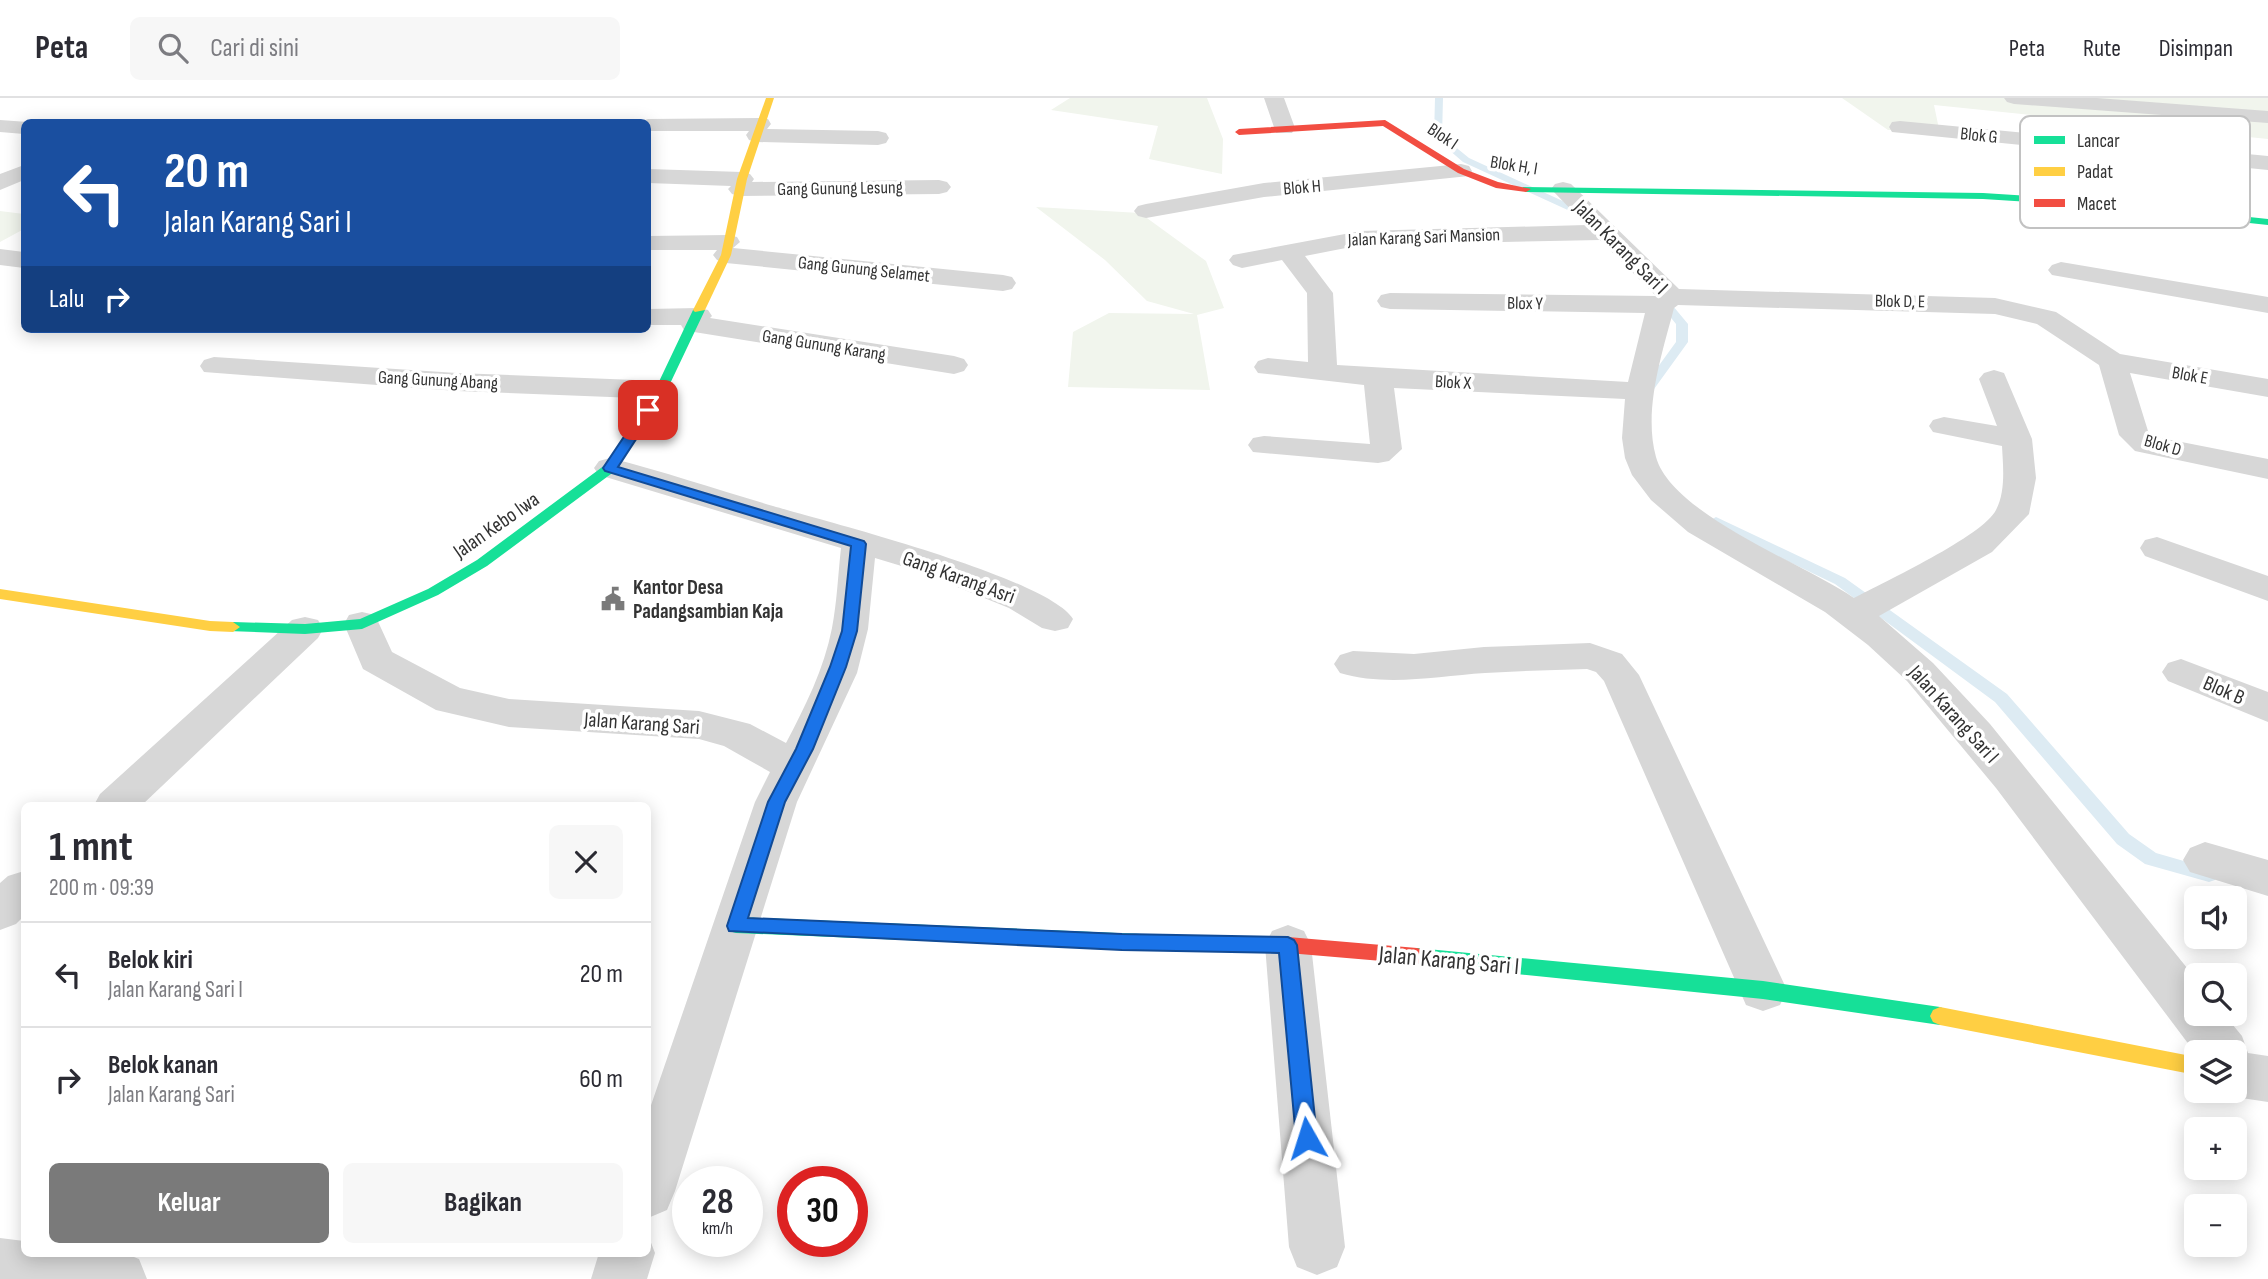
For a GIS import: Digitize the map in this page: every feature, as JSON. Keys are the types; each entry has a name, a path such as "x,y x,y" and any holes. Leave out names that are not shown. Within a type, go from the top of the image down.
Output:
{"street":[{"name":"Jalan Kebo Iwa","path":"0,594 210,626 305,629 362,624 433,592 482,563 610,468 661,390 727,249 741,184 770,98"},
{"path":"1274,98 1284,128"},
{"path":"2014,98 2268,117"},
{"name":"Blok I","path":"1238,132 1385,123 1461,171"},
{"path":"651,125 878,138"},
{"path":"0,126 21,128"},
{"name":"Blok G","path":"1900,127 2020,139"},
{"name":"Blok G","path":"2250,161 2268,163"},
{"name":"Blok H, I","path":"1461,171 1496,185 1521,189 1563,190"},
{"name":"Blok H","path":"1146,211 1264,190 1461,171"},
{"path":"0,183 21,173"},
{"name":"Gang Gunung Lesung","path":"651,176 741,184 939,187"},
{"name":"Jalan Karang Sari I","path":"1563,190 1851,191 2020,198"},
{"name":"Jalan Karang Sari I","path":"1563,190 1609,232 1667,301 1639,391 1639,449 1647,474 1666,496 1704,528 1810,586 1854,614 1920,672 2011,778 2211,1040"},
{"name":"Jalan Karang Sari I","path":"2250,220 2268,222"},
{"name":"Jalan Karang Sari Mansion","path":"1242,260 1361,238 1609,232"},
{"name":"Gang Gunung Selamet","path":"651,243 727,249 1003,284"},
{"path":"1287,250 1320,293 1323,374"},
{"path":"0,257 21,260"},
{"path":"2061,270 2268,305"},
{"name":"Blox Y","path":"1390,300 1667,301"},
{"name":"Blok D, E","path":"1667,301 1994,306 2046,318 2112,362"},
{"name":"Gang Gunung Karang","path":"651,317 696,320 954,365"},
{"name":"Blok E","path":"2112,362 2268,388"},
{"name":"Blok D","path":"2112,362 2134,435 2138,439 2146,444 2268,469"},
{"name":"Gang Gunung Abang","path":"214,366 457,382 661,390"},
{"name":"Blok X","path":"1268,368 1378,378 1639,391"},
{"path":"1264,445 1378,454 1386,449 1378,378"},
{"path":"1854,614 1980,544 2012,514 2020,478 2017,439 1994,380"},
{"path":"1944,426 2017,439"},
{"name":"Gang Karang Asri","path":"610,468 930,563 1022,600 1055,619"},
{"path":"651,1182 776,802 817,719 849,631 859,544"},
{"path":"2157,548 2268,589"},
{"name":"Jalan Karang Sari","path":"362,624 376,660 450,700 509,713 699,725 736,734 793,766"},
{"path":"118,802 305,629"},
{"path":"1353,664 1414,667 1484,660 1590,656 1609,663 1620,675 1763,990"},
{"name":"Blok B","path":"2181,672 2268,708"},
{"path":"2206,860 2268,878"},
{"path":"0,911 21,892"},
{"name":"Jalan Karang Sari I","path":"736,926 1122,942 1288,945 1763,990 1947,1017 2184,1060"},
{"path":"1288,945 1317,1247"},
{"path":"619,1279 626,1257"},
{"path":"0,1266 119,1279"}],"shaded area":[{"path":"1070,98 1207,98 1223,139 1222,174 1149,159 1158,126 1051,110"},
{"path":"1842,98 2268,98 2268,139 2250,137 2250,116 2042,116 1934,105 1939,129 1888,130"},
{"path":"1036,207 1140,213 1206,261 1224,308 1197,315 1210,390 1068,387 1073,332 1109,313 1194,314 1147,301 1105,260"},
{"path":"0,211 21,214 21,231 0,242"}],"waterway":[{"path":"1439,98 1438,137 1466,160 1586,215"},
{"path":"1645,393 1682,342 1682,324 1659,296"},
{"path":"1716,521 1840,581 2001,698 2123,839 2151,859 2209,875"}],"traffic: fast":[{"path":"1526,189 2020,198"},
{"path":"2250,220 2268,222"},
{"path":"233,627 305,629 362,624 433,592 482,563 610,468 661,390 699,310"},
{"path":"736,925 1165,943"},
{"path":"1417,956 1763,990 1940,1016"}],"traffic: slow":[{"path":"699,310 726,255 742,179 770,98"},
{"path":"0,594 210,626 233,627"},
{"path":"1940,1016 2184,1064"}],"traffic: jam":[{"path":"1239,132 1385,123 1461,171 1496,185 1526,189"},
{"path":"1165,943 1288,945 1417,956"}],"place":[{"name":"Kantor Desa Padangsambian Kaja","path":"613,599"}],"route":[{"path":"648,410 610,468 859,544 849,631 838,667 804,749 776,802 736,926 1122,942 1288,945 1307,1138"}]}
